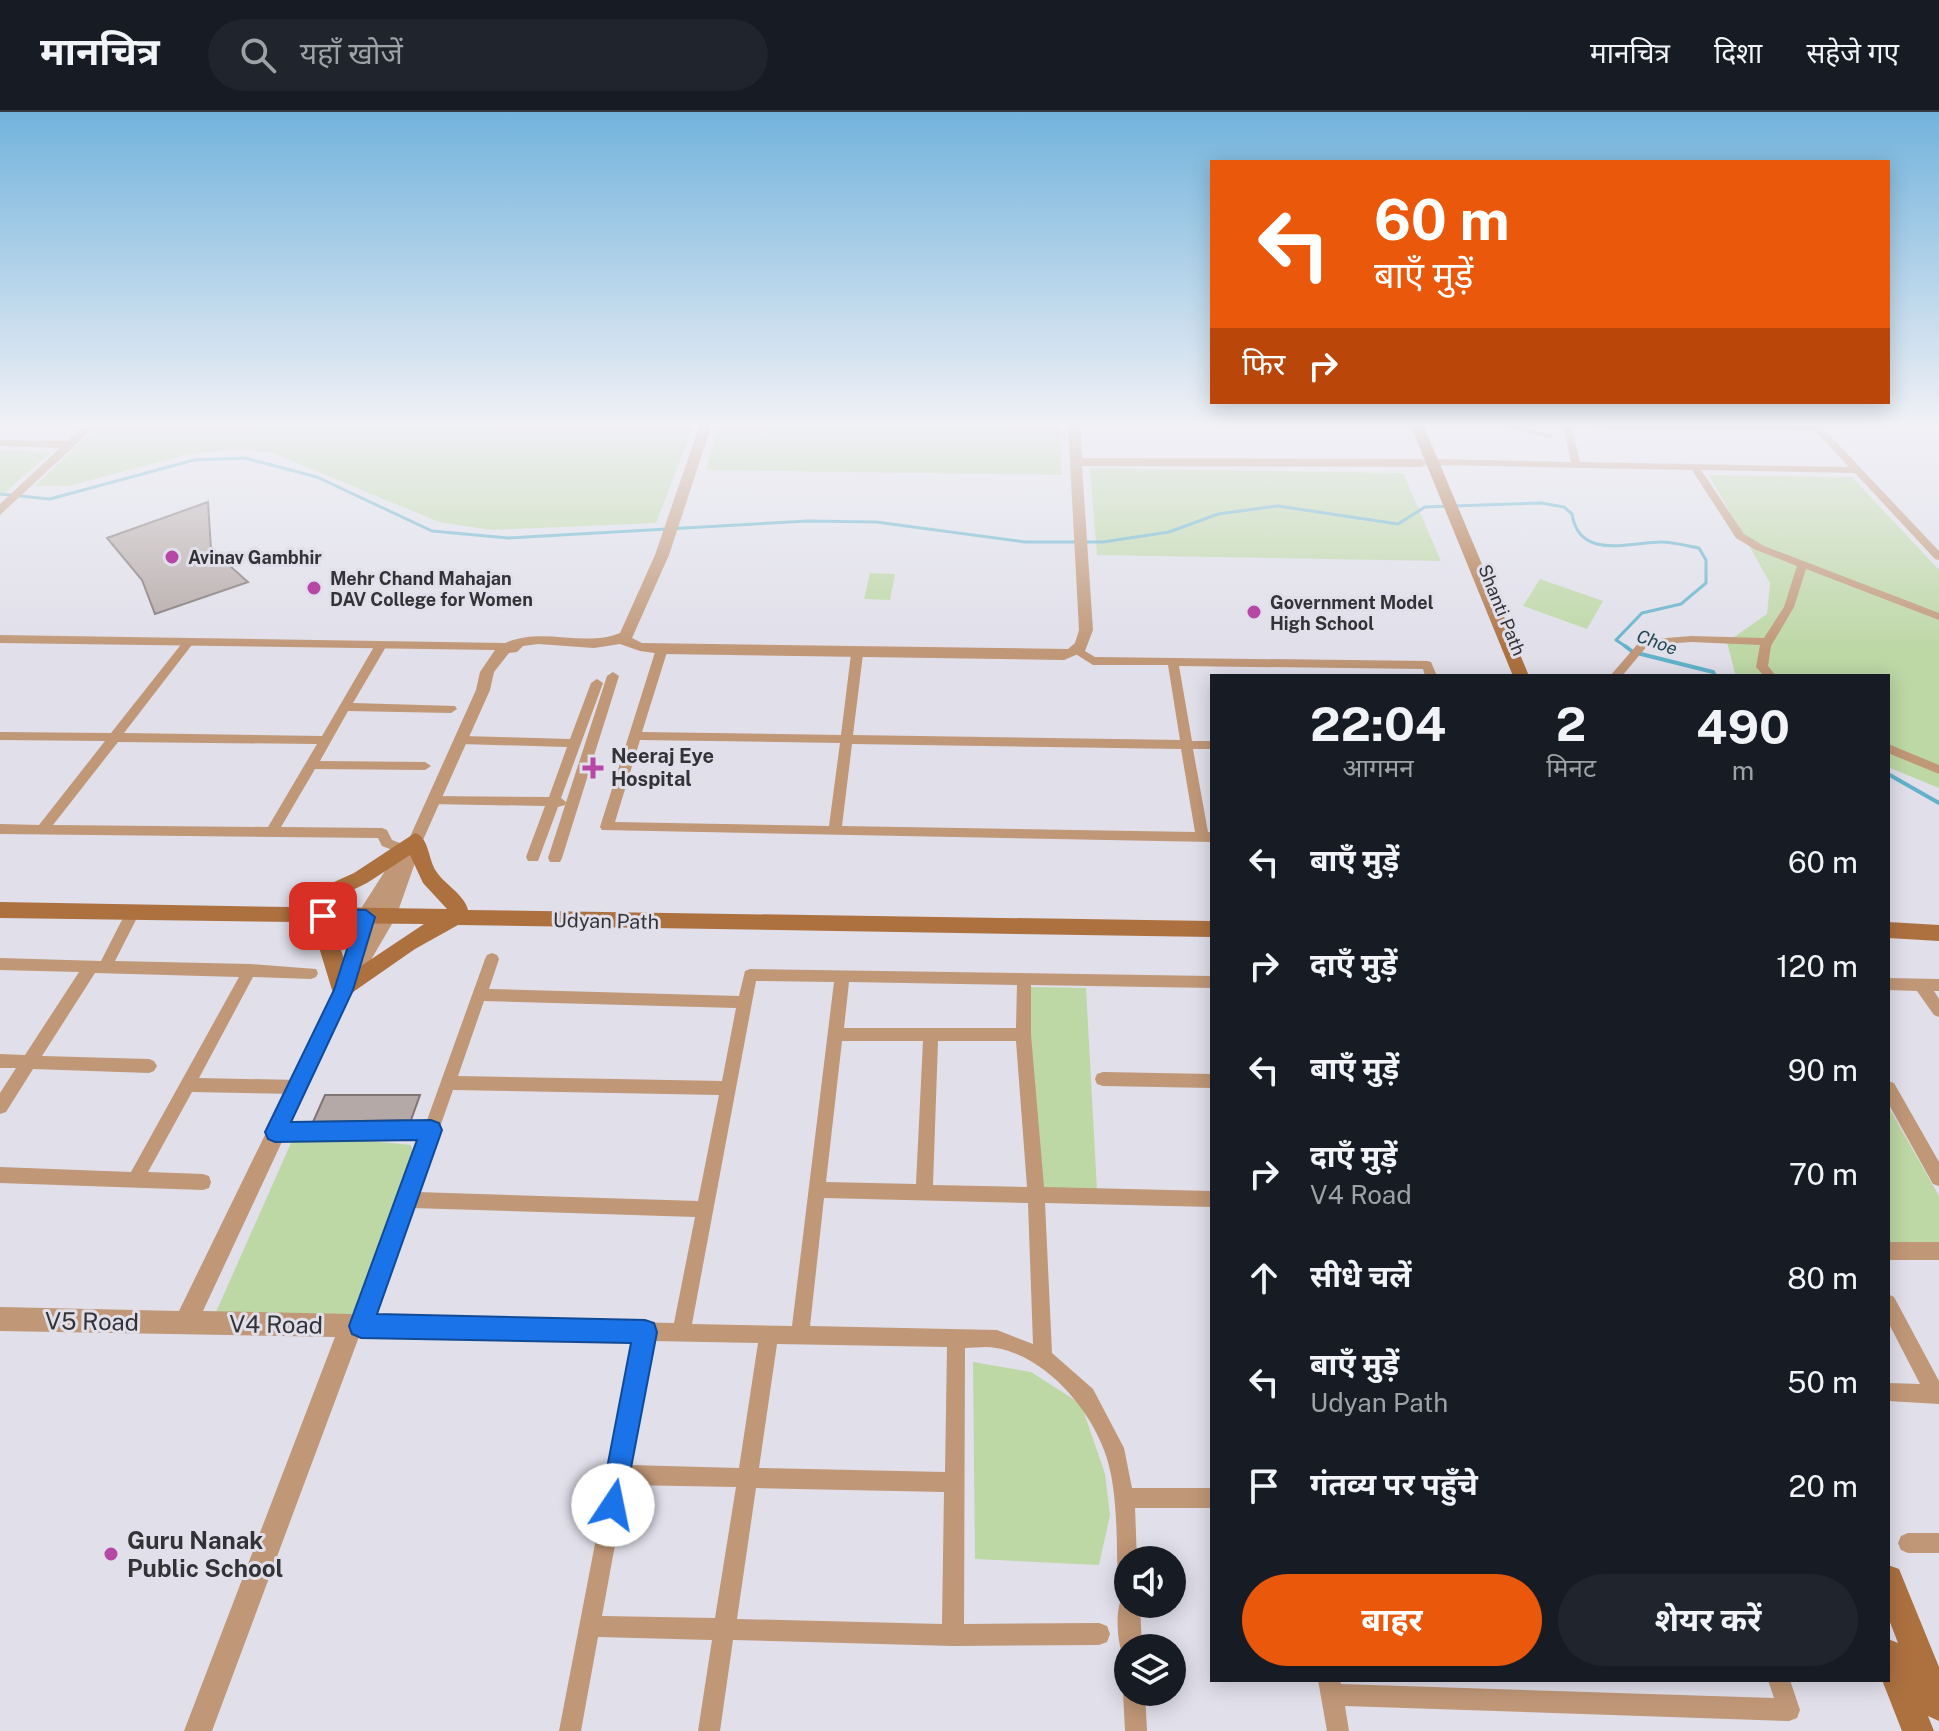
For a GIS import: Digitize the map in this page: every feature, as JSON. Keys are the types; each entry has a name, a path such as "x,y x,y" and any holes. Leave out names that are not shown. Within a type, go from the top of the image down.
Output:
{"main road":[{"path":"1442,500 1454,528"},
{"name":"Shanti Path","path":"1454,528 1506,674"},
{"name":"Shanti Path","path":"1454,528 1520,674"},
{"path":"409,844 432,884 458,913 397,950 343,990 336,958 323,934 300,911 360,880 409,844"},
{"name":"Udyan Path","path":"0,899 300,911"},
{"name":"Udyan Path","path":"0,910 1210,918"},
{"name":"Udyan Path","path":"458,913 1210,929"},
{"path":"1890,930 1939,933"},
{"path":"1890,944 1939,946"},
{"path":"1890,1585 1939,1705"},
{"path":"1890,1659 1918,1731"}],"street":[{"path":"0,639 614,649 638,637 646,609 643,602 681,500"},
{"path":"625,642 662,649 857,654 1064,655 1078,651 1085,643 1086,630 1080,500"},
{"path":"1716,500 1740,536 1760,548 1939,617"},
{"path":"1887,500 1933,544 1939,557"},
{"path":"1768,674 1762,667 1767,642 1789,607 1803,564"},
{"path":"1618,674 1645,642 1691,639 1767,642"},
{"path":"43,829 187,644"},
{"path":"272,832 381,645"},
{"path":"185,1323 483,690 494,681 511,648"},
{"path":"662,649 607,827 1207,837 1173,662"},
{"path":"1078,651 1093,661 1427,665 1430,674"},
{"path":"835,830 857,654"},
{"path":"555,858 613,676"},
{"path":"533,857 597,683"},
{"path":"344,707 451,709"},
{"path":"0,736 325,740"},
{"path":"635,736 1210,745"},
{"path":"461,740 575,743"},
{"path":"1890,749 1939,770"},
{"path":"310,765 425,766"},
{"path":"433,801 572,801"},
{"path":"0,829 382,833 387,843 409,844"},
{"path":"0,1107 133,912"},
{"path":"492,959 406,1200 356,1326 997,1339 1043,1357 1086,1396 1114,1448 1124,1498 1126,1546"},
{"path":"0,964 311,973"},
{"path":"136,1179 250,970"},
{"path":"681,1332 750,975 1210,982"},
{"path":"800,1335 842,977"},
{"path":"1024,979 1023,1035 1036,1195 1043,1357"},
{"path":"1890,984 1939,985"},
{"path":"1921,984 1939,1011"},
{"path":"480,995 745,1002"},
{"path":"834,1034 1023,1035"},
{"path":"924,1193 931,1035"},
{"path":"0,1061 149,1066"},
{"path":"1103,1079 1210,1081"},
{"path":"449,1083 729,1088"},
{"path":"188,1085 297,1087"},
{"path":"1890,1092 1939,1178"},
{"path":"275,1132 431,1130"},
{"path":"0,1175 203,1182"},
{"path":"817,1190 1210,1199"},
{"path":"406,1200 705,1209"},
{"path":"1890,1251 1939,1251"},
{"path":"1890,1307 1937,1395"},
{"name":"V5 Road","path":"0,1319 185,1323"},
{"name":"V4 Road","path":"185,1323 356,1326 198,1731"},
{"path":"570,1731 645,1332"},
{"path":"709,1731 769,1334"},
{"path":"953,1635 956,1338"},
{"path":"1890,1392 1937,1395"},
{"path":"619,1475 954,1482"},
{"path":"1124,1498 1210,1498"},
{"path":"1908,1543 1939,1543"},
{"path":"590,1626 953,1635 1099,1634"},
{"path":"1338,1731 1330,1688 1789,1710 1780,1682"},
{"path":"1135,1706 1136,1731"}],"green space":[{"path":"385,500 665,500 656,523 491,530 439,522"},
{"path":"1093,500 1414,500 1441,561 1097,555"},
{"path":"1723,500 1873,500 1939,570 1939,788 1890,768 1890,674 1735,673 1727,642 1767,614 1770,583"},
{"path":"870,573 895,574 890,600 864,599"},
{"path":"1540,579 1603,601 1587,629 1523,606"},
{"path":"1030,987 1086,988 1097,1191 1033,1190"},
{"path":"1890,1110 1939,1196 1939,1245 1890,1244"},
{"path":"295,1134 411,1145 413,1152 409,1165 357,1317 216,1312"},
{"path":"973,1362 1031,1372 1081,1404 1105,1474 1110,1515 1099,1565 975,1559"}],"building":[{"name":"Avinav Gambhir","path":"208,502 211,549 248,582 155,614 142,580 107,538"},
{"path":"325,1095 420,1095 411,1120 313,1122"}],"waterway":[{"name":"Choe","path":"365,500 432,531 508,538 808,521 876,522 1025,542 1103,542 1169,532 1218,514 1278,506 1398,524 1425,507 1541,503 1564,507 1572,514 1577,529 1595,544 1622,546 1666,542 1699,548 1706,560 1706,583 1681,604 1642,613 1616,640 1625,646"},
{"name":"Choe","path":"1625,646 1633,652 1714,674"},
{"name":"Choe","path":"1890,775 1939,803"}],"place":[{"name":"Avinav Gambhir","path":"172,557"},
{"name":"Mehr Chand Mahajan DAV College for Women","path":"314,588"},
{"name":"Government Model High School","path":"1254,612"},
{"name":"Neeraj Eye Hospital","path":"593,768"},
{"name":"Guru Nanak Public School","path":"111,1554"}],"route":[{"path":"323,916 366,917 343,990 275,1132 431,1130 361,1326 645,1332 613,1505"}]}
